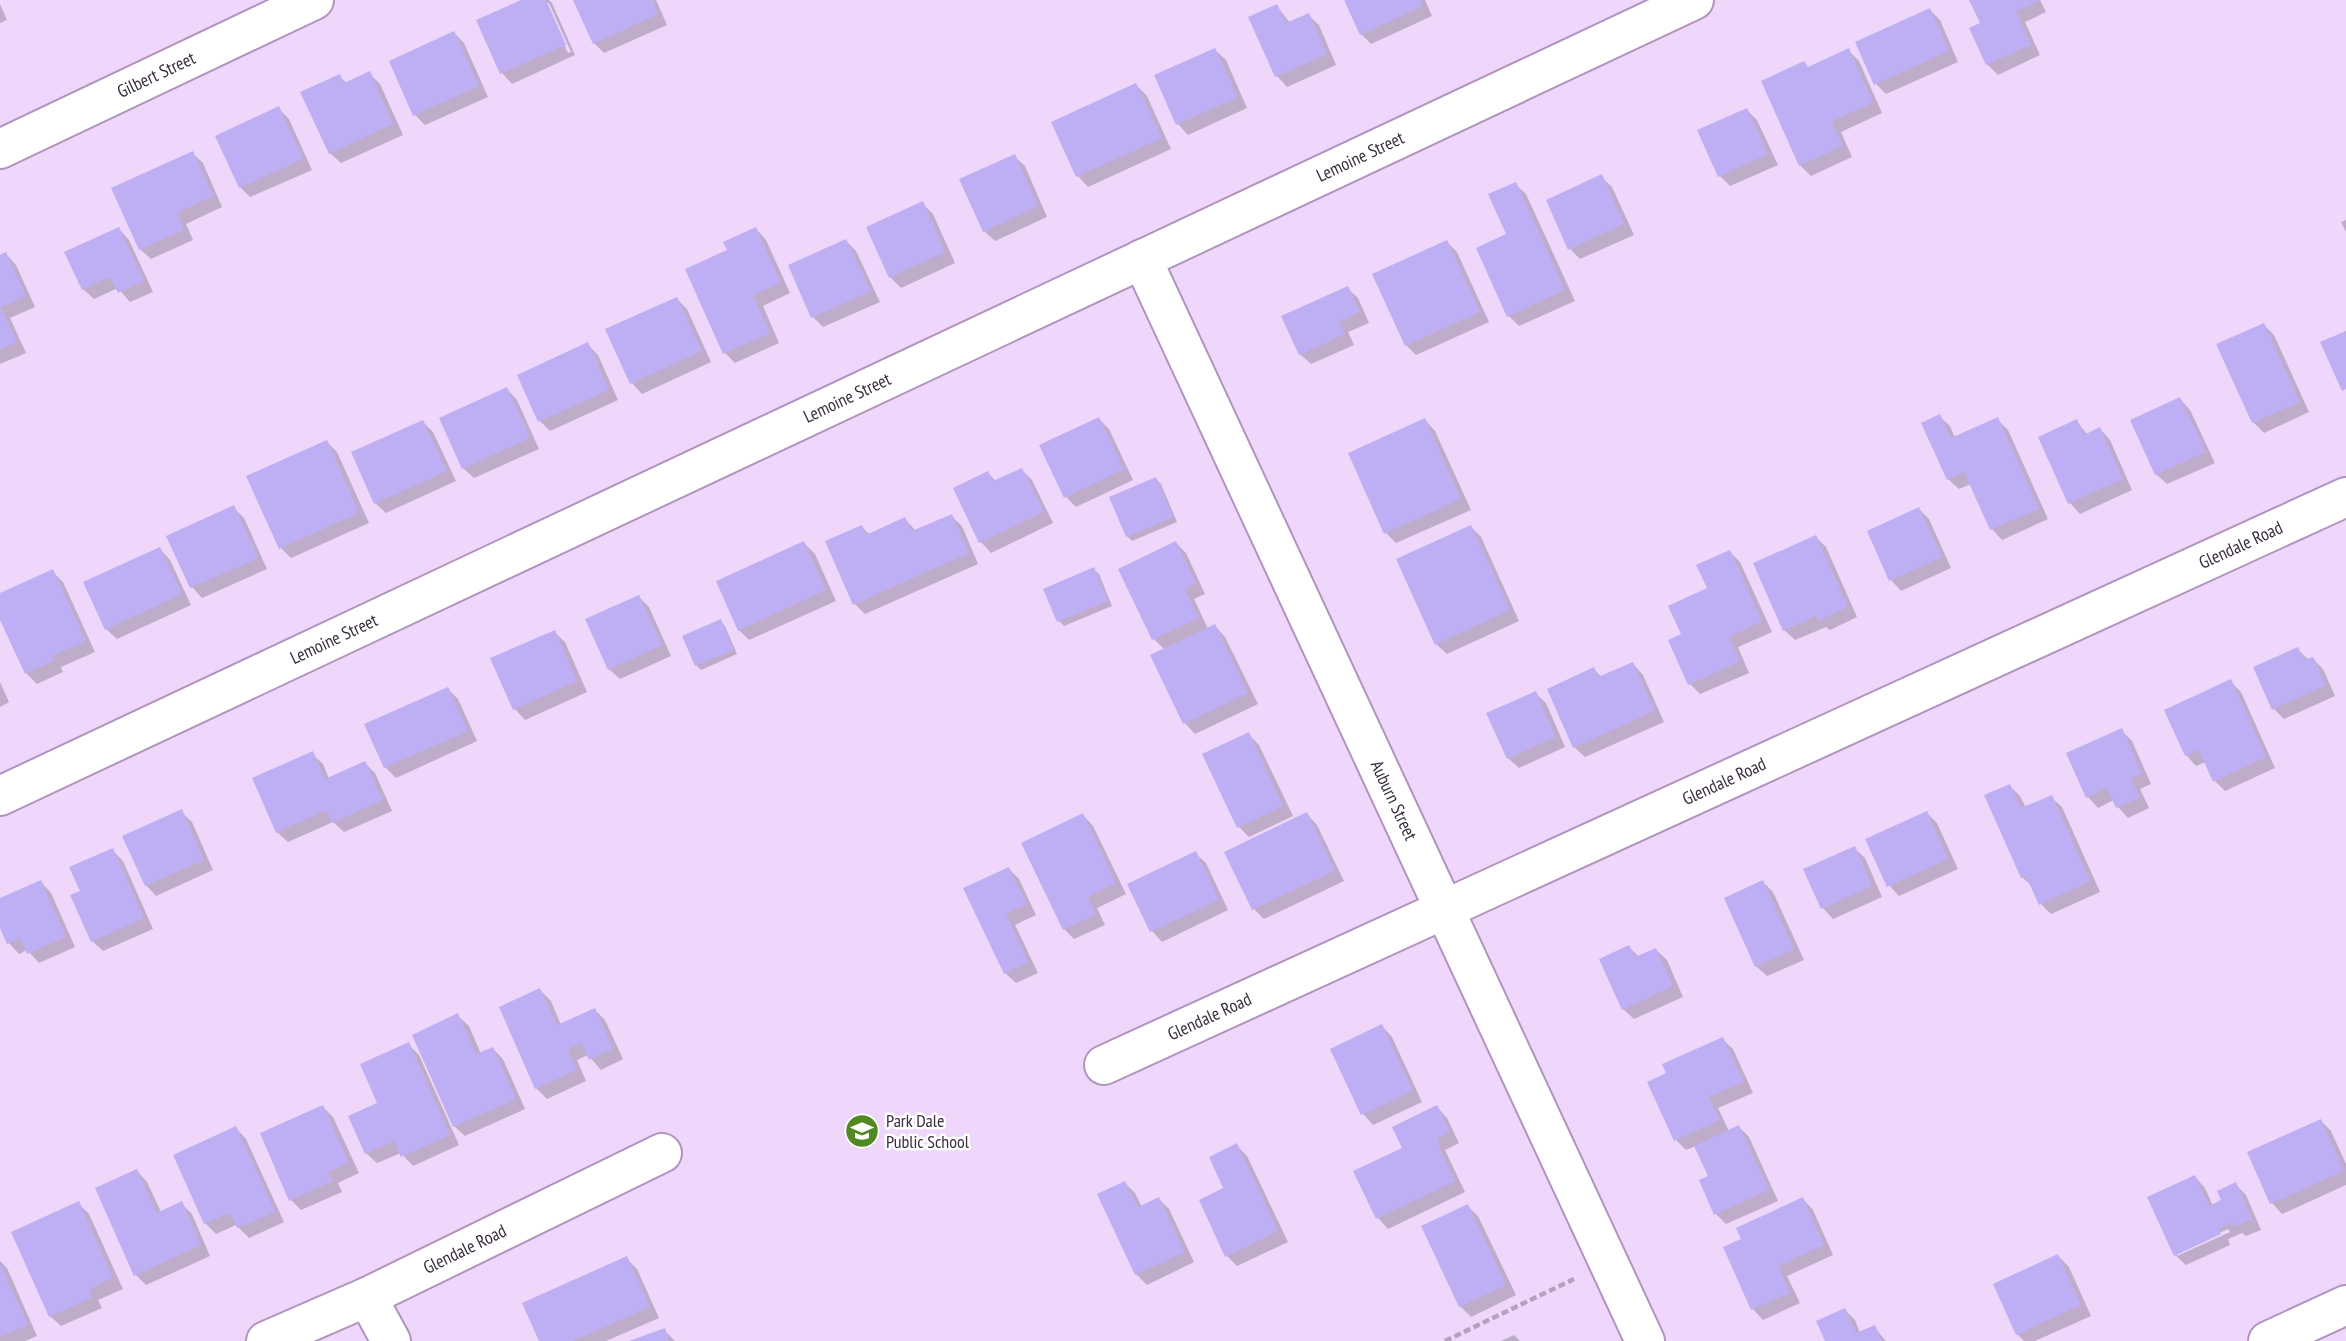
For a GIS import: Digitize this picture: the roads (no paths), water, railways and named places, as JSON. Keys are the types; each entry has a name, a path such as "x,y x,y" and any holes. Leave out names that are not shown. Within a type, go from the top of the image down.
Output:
{"street":[{"name":"Gilbert Street","path":"0,149 314,0"},
{"name":"Lemoine Street","path":"0,796 1693,0"},
{"name":"Auburn Street","path":"1142,259 1645,1341"},
{"name":"Glendale Road","path":"1104,1065 2346,496"},
{"name":"Glendale Road","path":"266,1341 367,1297 662,1153"},
{"path":"367,1297 391,1341"},
{"path":"2268,1341 2346,1305"}],"place":[{"name":"Park Dale Public School","path":"862,1131"}]}
